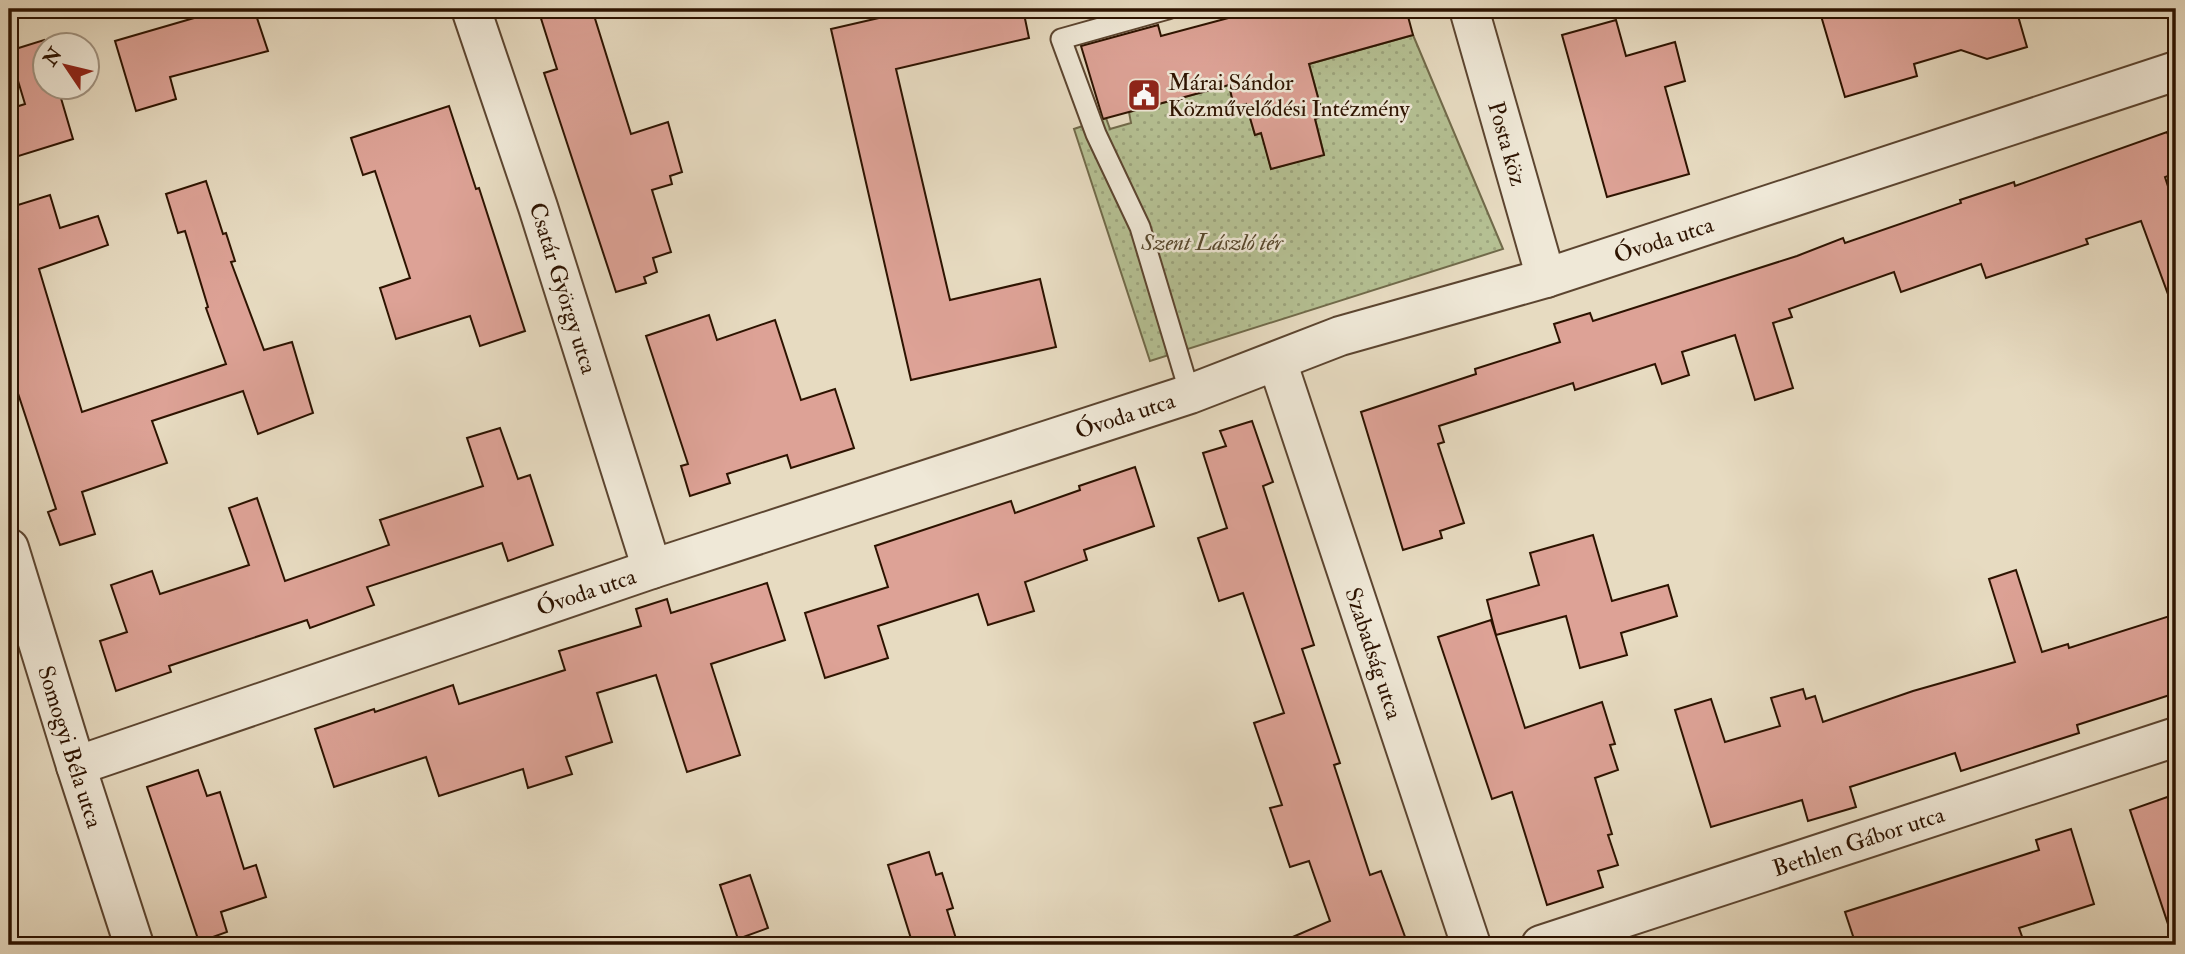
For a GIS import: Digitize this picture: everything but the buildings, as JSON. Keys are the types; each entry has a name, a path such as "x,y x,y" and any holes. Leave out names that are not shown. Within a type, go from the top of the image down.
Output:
{"street":[{"name":"Csatár György utca","path":"471,9 538,207 652,569"},
{"name":"Posta köz","path":"1469,9 1546,278"},
{"name":"Óvoda utca","path":"76,766 652,569 1190,394 1340,336 1546,278 2176,71"},
{"name":"Szabadság utca","path":"1277,361 1471,945"},
{"name":"Somogyi Béla utca","path":"10,555 134,945"},
{"name":"Bethlen Gábor utca","path":"1541,945 2176,737"}],"lane":[{"path":"1168,9 1061,39 1096,134 1140,227 1190,394"}],"green space":[{"name":"Szent László tér","path":"1413,35 1503,249 1150,361 1074,129 1106,118 1110,129 1131,123 1129,112 1229,85 1234,107 1246,104 1255,135 1262,133 1271,169 1324,154 1315,119 1323,116 1309,64"}],"place":[{"name":"Márai Sándor Közművelődési Intézmény","path":"1144,95"}]}
